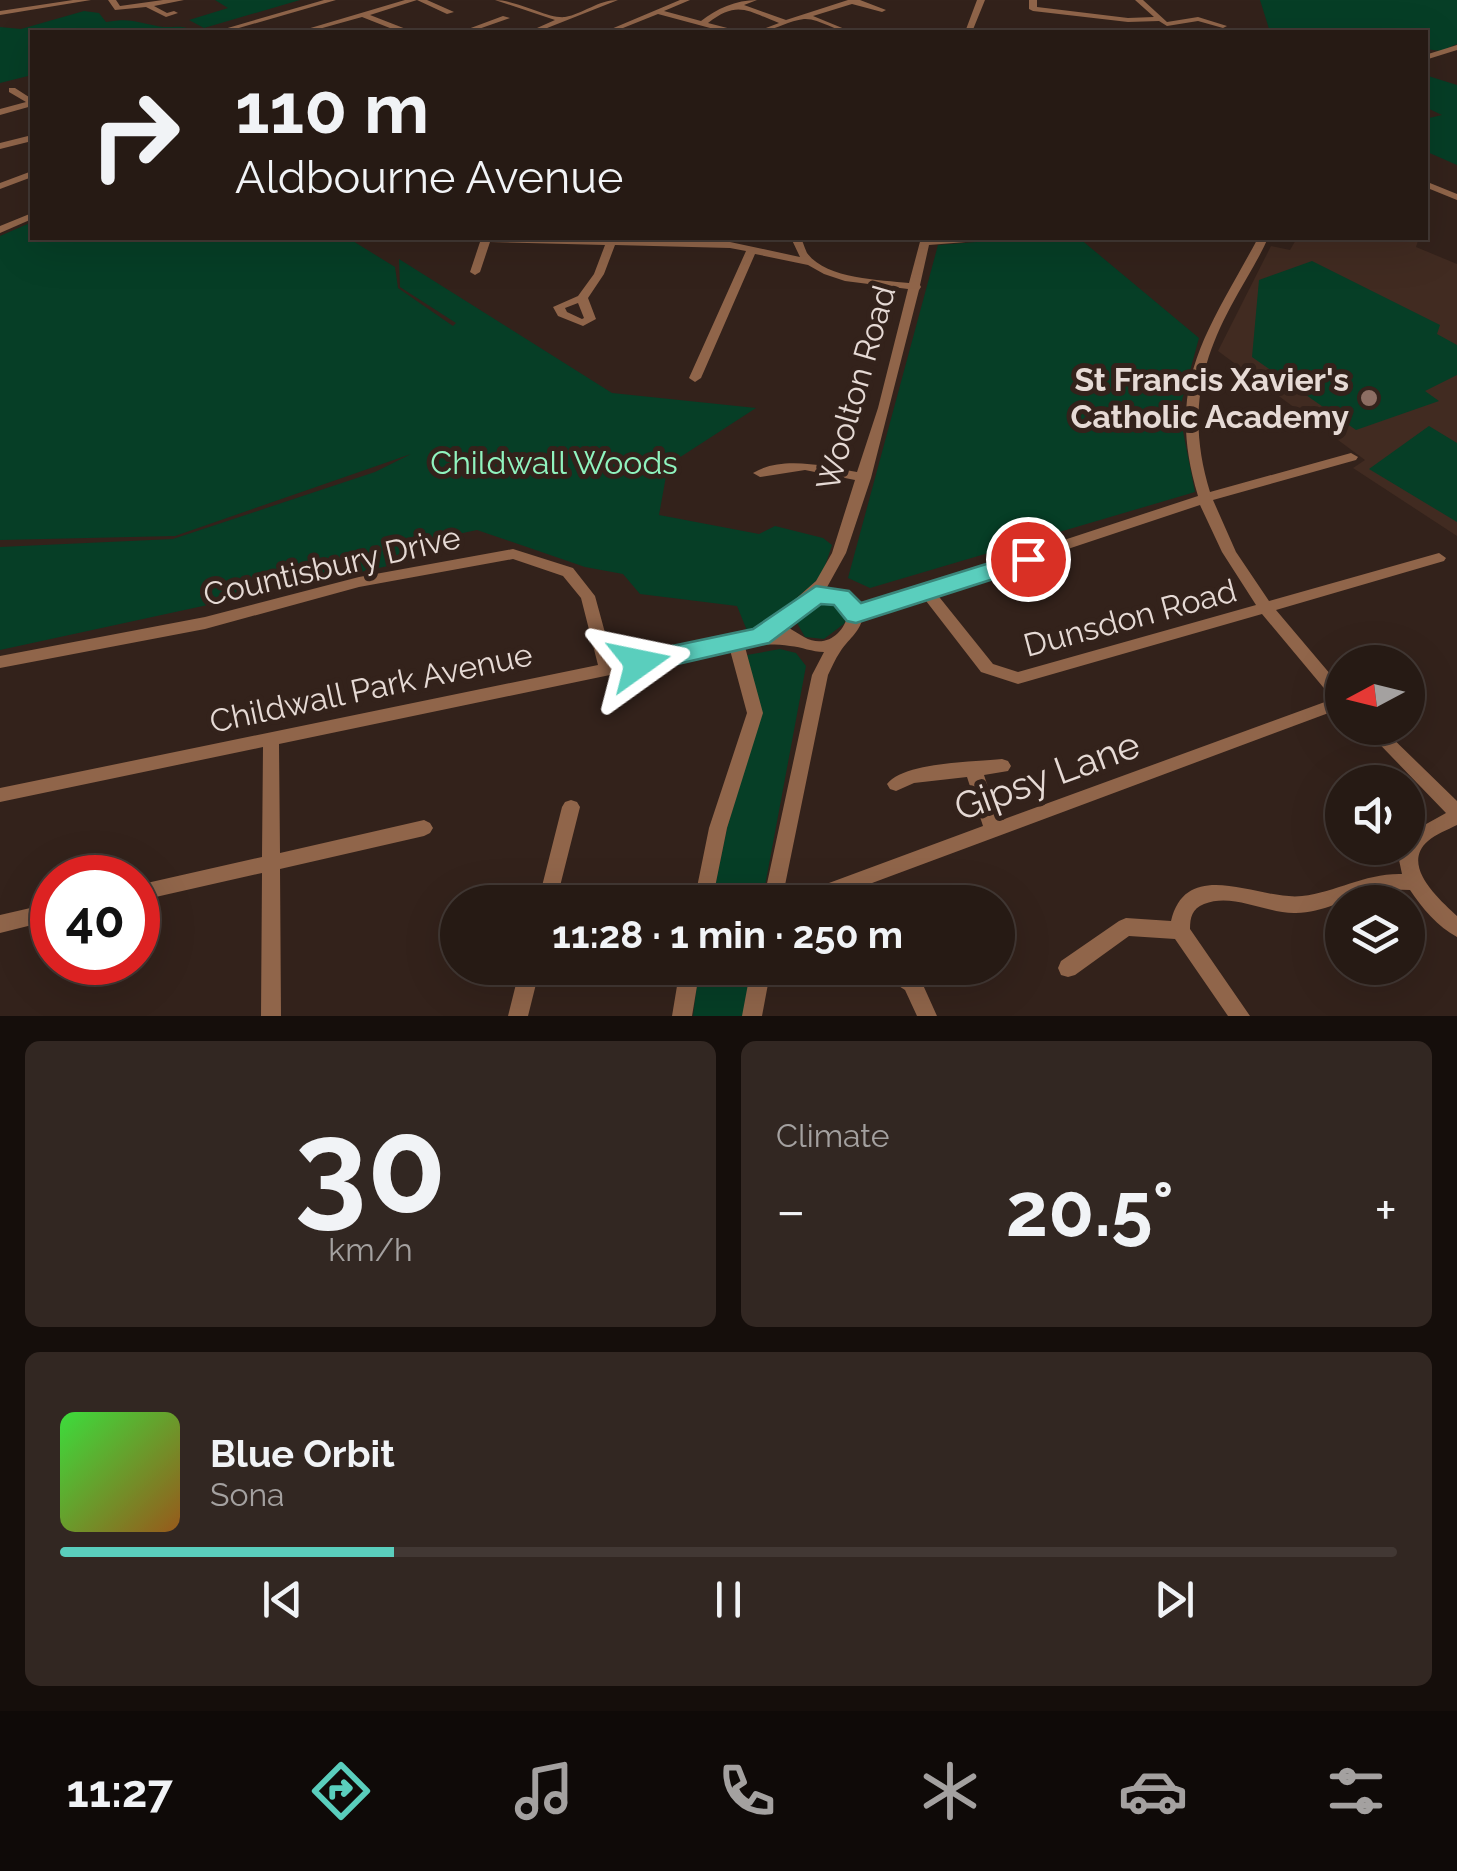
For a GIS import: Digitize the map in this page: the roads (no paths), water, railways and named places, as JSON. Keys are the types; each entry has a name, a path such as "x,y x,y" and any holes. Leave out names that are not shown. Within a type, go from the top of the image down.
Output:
{"street":[{"path":"1,13 35,4 87,0"},
{"path":"112,0 123,10 180,0"},
{"path":"225,30 332,0"},
{"path":"313,30 417,0 450,12"},
{"path":"499,0 563,20"},
{"path":"526,9 549,0"},
{"path":"537,30 614,0"},
{"path":"618,30 686,0"},
{"path":"704,23 753,0"},
{"path":"969,30 981,0"},
{"path":"1033,0 1033,9 1124,20 1198,19 1223,26"},
{"path":"1139,0 1173,30"},
{"path":"764,30 854,1 883,10"},
{"path":"808,2 828,10"},
{"path":"149,6 166,15 174,13"},
{"path":"739,6 786,23"},
{"path":"658,12 726,30"},
{"path":"1,13 12,20"},
{"path":"364,14 398,30"},
{"path":"806,17 843,30"},
{"path":"470,30 506,18"},
{"path":"1429,57 1457,47"},
{"path":"1429,57 1457,64"},
{"path":"11,91 30,102"},
{"path":"0,112 30,104"},
{"path":"0,146 30,138"},
{"path":"0,186 30,175"},
{"path":"1428,185 1457,197"},
{"path":"0,230 30,217"},
{"path":"475,272 486,240"},
{"path":"517,240 700,241 809,262 846,277 916,287"},
{"path":"730,245 752,240"},
{"path":"797,240 809,262"},
{"name":"Woolton Road","path":"806,600 825,580 839,553 864,478 926,240"},
{"path":"1262,240 1196,378 1196,456 1208,501 1237,568 1325,680"},
{"path":"582,298 599,274 611,243"},
{"path":"694,378 752,249"},
{"path":"856,614 1351,456"},
{"path":"760,473 805,466 864,478"},
{"name":"Woolton Road","path":"839,553 841,597"},
{"name":"Countisbury Drive","path":"0,662 205,623 358,582 513,554 568,572 588,596 607,670"},
{"name":"Dunsdon Road","path":"927,592 983,664 1010,678 1439,558"},
{"path":"820,676 816,659 786,626 790,615 806,600 821,594 841,597 856,614"},
{"path":"775,885 820,676 838,642 854,626 856,614"},
{"name":"Childwall Park Avenue","path":"754,639 790,615"},
{"name":"Childwall Park Avenue","path":"0,794 736,642 754,639 800,643"},
{"path":"706,885 718,828 755,713 736,642"},
{"path":"800,643 824,647 838,642"},
{"name":"Gipsy Lane","path":"844,885 1325,706"},
{"path":"271,740 271,1016"},
{"path":"1389,745 1457,814 1418,838 1409,859 1414,882 1457,928"},
{"path":"896,784 911,776 1002,766"},
{"path":"972,769 993,830"},
{"path":"551,885 571,807"},
{"path":"160,888 424,828"},
{"path":"1240,1016 1180,932 1180,914 1192,900 1226,892 1294,905 1344,896 1376,883 1414,882"},
{"path":"0,924 30,917"},
{"path":"1068,968 1126,927 1180,932"},
{"path":"518,1016 526,985"},
{"path":"682,1016 687,985"},
{"path":"752,1016 758,985"},
{"path":"913,985 928,1016"}],"place":[{"name":"St Francis Xavier's Catholic Academy","path":"1369,398"}],"park label":[{"name":"Childwall Woods","path":"554,463"}]}
